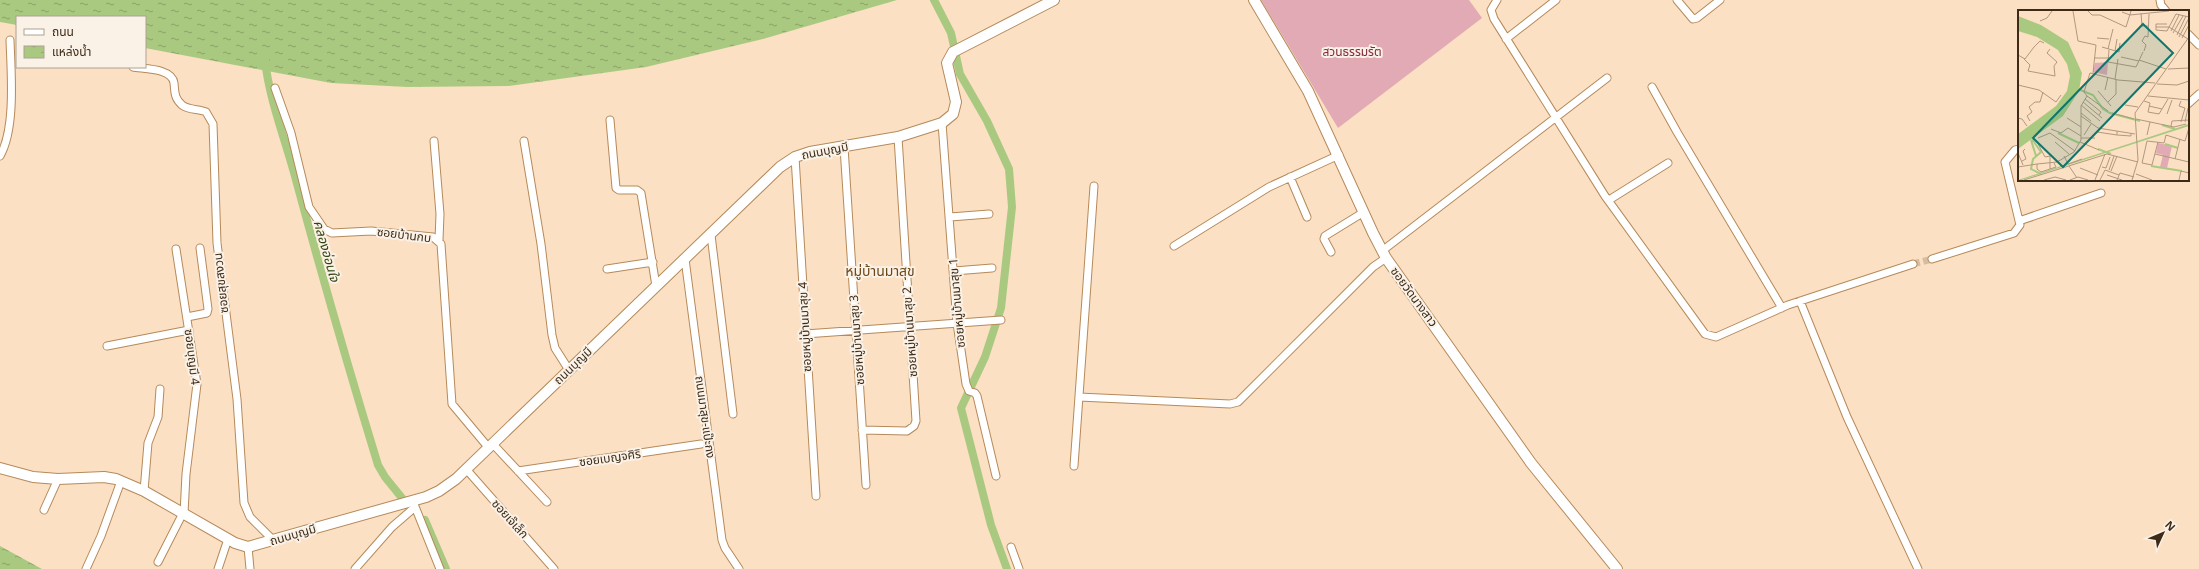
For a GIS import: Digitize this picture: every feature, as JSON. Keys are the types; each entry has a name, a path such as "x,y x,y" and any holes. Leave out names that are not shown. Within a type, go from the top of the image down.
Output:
{"street":[{"path":"942,123 953,114 955,108 956,102 947,63 956,50 1054,0"},
{"name":"ซอยวัดนางสาว","path":"1254,0 1308,91 1384,254 1531,464 1617,569"},
{"path":"1497,0 1491,10 1494,19 1506,39 1609,200 1706,334 1716,337 1800,301 1913,264"},
{"path":"1506,39 1556,0"},
{"path":"1677,0 1693,19 1697,18 1720,0"},
{"path":"2160,0 2161,5 2165,10"},
{"path":"2189,35 2199,45"},
{"path":"0,156 6,140 12,98 10,40"},
{"name":"ซอยสุขสงวน","path":"139,68 164,72 170,76 174,82 174,94 178,100 184,106 206,112 213,124 217,243 236,399 244,503 250,517 273,540"},
{"path":"1079,397 1230,404 1238,402 1373,268 1384,254 1555,117 1607,78"},
{"path":"1652,87 1677,132 1782,308"},
{"name":"ซอยบ้านกบ","path":"275,88 291,133 309,207 324,229 332,233 371,231 433,237 439,240 441,244 452,404 490,445"},
{"path":"2189,103 2199,94"},
{"path":"610,120 616,188 624,191 637,190 641,193 656,286"},
{"name":"ถนนบุญมี","path":"248,547 414,505 439,491 466,469 780,167 796,157 810,152 898,137 942,123"},
{"name":"ซอยหมู่บ้านมาสุข 1","path":"942,123 957,323 967,388 977,396 996,476"},
{"name":"ซอยหมู่บ้านมาสุข 2","path":"862,430 907,430 914,426 916,412 909,327 898,137"},
{"path":"524,140 541,244 551,328 555,348 569,370"},
{"path":"434,141 440,214 439,240"},
{"name":"ซอยหมู่บ้านมาสุข 3","path":"844,147 866,485"},
{"path":"1932,259 2014,233 2018,230 2019,221 2005,162 2015,150 2018,149"},
{"path":"1174,246 1269,187 1339,155"},
{"name":"ซอยหมู่บ้านมาสุข 4","path":"796,157 805,334 816,496"},
{"path":"1609,200 1668,163"},
{"path":"1290,177 1307,217"},
{"path":"1074,466 1094,186"},
{"path":"2019,221 2101,193"},
{"path":"1331,252 1324,239 1325,236 1364,212"},
{"path":"950,217 989,214"},
{"path":"711,235 733,414"},
{"path":"187,317 207,313 200,248"},
{"name":"ซอยบุญมี 4","path":"176,249 197,384 186,474 183,513"},
{"name":"ถนนมาสุข-แป๊ะกง","path":"685,259 722,540 725,548 739,569"},
{"path":"607,269 653,262"},
{"path":"954,270 992,268"},
{"path":"1800,301 1847,417 1918,569"},
{"path":"805,334 1001,320"},
{"path":"107,346 189,330"},
{"path":"144,491 148,443 158,417 160,389"},
{"name":"ซอยเบญจศิริ","path":"518,471 701,444"},
{"path":"490,445 518,471 547,502"},
{"path":"0,468 33,477 58,479 104,477 121,481 144,491 228,539 248,547 250,569"},
{"name":"ซอยเจ๊เล็ก","path":"466,469 554,569"},
{"path":"44,510 58,479"},
{"path":"86,569 101,536 121,481"},
{"path":"355,569 392,527 414,505 440,569"},
{"path":"158,562 183,513"},
{"path":"218,569 228,539"},
{"path":"1012,547 1019,569"}],"green space":[{"name":"สวนธรรมรัต","path":"1261,0 1469,0 1482,18 1338,128"}],"water":[{"path":"0,0 897,0 763,39 646,67 509,86 407,87 331,83 146,48 146,16 16,16 16,25 0,22"},
{"path":"0,546 42,569 0,569"}],"waterway":[{"path":"934,0 951,33 960,74 987,121 1009,169 1012,207 1001,308 985,357 961,408 991,525 1007,569"},
{"name":"คลองอ่อนใจ","path":"265,60 274,105 378,465 385,477 402,498"},
{"name":"คลองอ่อนใจ","path":"425,520 446,569"}],"tunnel":[{"path":"1913,264 1932,259"}],"district":[{"name":"หมู่บ้านมาสุข","path":"880,271"}]}
